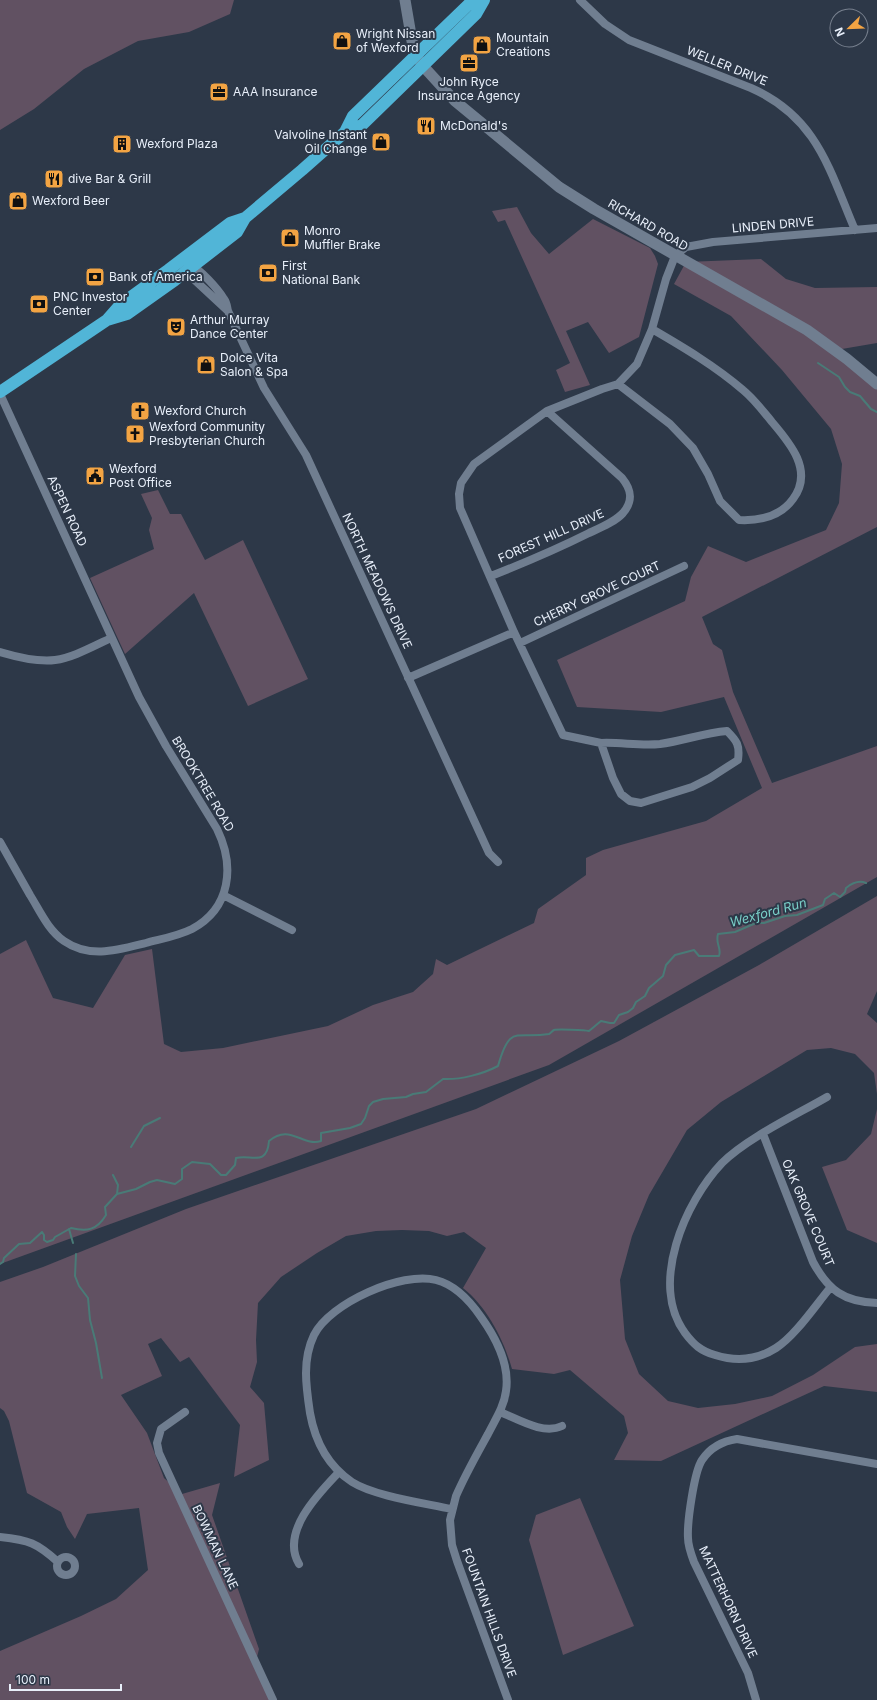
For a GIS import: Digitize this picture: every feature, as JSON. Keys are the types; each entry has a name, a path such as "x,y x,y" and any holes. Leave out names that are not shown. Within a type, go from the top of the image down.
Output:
{"highway":[{"path":"345,132 354,116 468,5 478,0"},
{"path":"107,320 127,314 190,269 237,232 246,218 345,132 362,125 476,14 484,0"},
{"path":"0,393 107,320 120,304 230,223 246,218"}],"street":[{"name":"RICHARD ROAD","path":"405,0 416,55 423,66 463,109 572,196 807,330 847,359 877,384"},
{"name":"WELLER DRIVE","path":"580,0 605,24 629,40 751,88 768,96 787,110 804,126 819,148 855,230"},
{"name":"LINDEN DRIVE","path":"675,256 686,247 713,242 877,228"},
{"path":"601,743 613,778 621,794 630,802 641,803 692,787 710,778 738,760 739,749 735,740 726,731 713,732 693,738 659,744 601,743 563,735 514,632 491,576 460,508 459,494 461,483 474,464 547,411 618,384 637,364 652,329 666,279 675,256"},
{"name":"NORTH MEADOWS DRIVE","path":"181,260 228,311 264,388 306,455 489,853 498,862"},
{"path":"618,384 670,424 693,448 708,474 720,501 739,520 762,519 776,514 788,507 798,492 801,477 799,461 791,445 760,407 743,390 700,359 652,329"},
{"name":"ASPEN ROAD","path":"0,393 111,638"},
{"name":"FOREST HILL DRIVE","path":"491,576 547,553 612,521 623,513 631,496 629,486 622,478 547,411"},
{"name":"CHERRY GROVE COURT","path":"520,643 684,566"},
{"path":"408,678 514,632"},
{"path":"0,652 24,659 53,661 78,654 111,638"},
{"name":"BROOKTREE ROAD","path":"0,842 42,916 52,929 64,941 87,951 102,952 118,950 187,931 198,925 219,903 223,895 228,873 227,853 224,842 218,829 151,720 111,638"},
{"path":"223,895 292,930"},
{"path":"827,1097 736,1151 710,1176 685,1221 670,1270 670,1294 673,1312 680,1326 690,1340 702,1351 731,1360 747,1360 763,1355 777,1348 788,1339 830,1288 848,1297 863,1302 877,1303"},
{"name":"OAK GROVE COURT","path":"763,1134 813,1262 820,1275 830,1288"},
{"name":"FOUNTAIN HILLS DRIVE","path":"451,1509 372,1491 352,1482 340,1472 325,1455 313,1428 305,1376 308,1349 318,1328 331,1314 360,1296 384,1286 413,1278 436,1280 458,1291 470,1303 485,1323 504,1362 506,1387 500,1412 461,1484 451,1509 450,1530 457,1561 508,1700"},
{"name":"BOWMAN LANE","path":"185,1412 160,1429 158,1443 159,1453 273,1700"},
{"path":"500,1412 546,1429 556,1429 562,1426"},
{"name":"MATTERHORN DRIVE","path":"756,1700 748,1673 694,1562 689,1546 689,1511 700,1463 707,1454 717,1446 730,1440 737,1439 877,1464"},
{"path":"299,1564 295,1556 294,1546 300,1521 312,1502 340,1472"},
{"path":"0,1537 18,1539 35,1544 58,1562"}],"shaded area":[{"path":"0,0 234,0 230,14 189,32 138,41 84,69 34,109 0,130"},
{"path":"517,207 531,233 549,254 593,219 650,248 655,256 658,264 639,337 609,353 588,322 566,331 590,385 565,392 556,370 570,363 505,220 498,222 492,211"},
{"path":"761,259 786,279 815,288 877,287 877,343 836,350 877,384 877,527 702,617 713,644 722,650 733,692 772,783 877,746 877,877 549,1065 0,1264 0,954 26,940 53,998 93,1008 125,955 152,949 164,1044 181,1052 223,1048 328,1026 373,1005 413,992 433,974 436,959 447,965 534,923 538,909 586,875 586,858 603,850 706,821 762,788 724,697 661,712 577,707 557,660 685,601 691,577 708,546 746,562 826,530 839,503 842,464 831,429 782,370 731,316 674,284 686,262"},
{"path":"158,490 170,514 181,514 205,560 243,540 308,679 248,706 194,593 125,654 90,578 154,549 149,530 152,518 141,494"},
{"path":"877,896 877,991 867,1014 877,1023 877,1094 874,1073 855,1054 831,1048 807,1050 721,1102 687,1130 649,1195 632,1236 620,1280 625,1339 639,1374 668,1401 698,1408 735,1404 772,1396 813,1375 855,1347 877,1344 877,1392 824,1386 661,1461 614,1460 628,1433 624,1416 570,1370 554,1374 512,1369 509,1358 494,1325 480,1305 463,1288 486,1248 464,1232 447,1236 429,1231 402,1230 376,1231 346,1236 281,1277 258,1303 256,1340 257,1362 250,1387 264,1403 269,1460 234,1477 240,1425 189,1357 180,1362 161,1338 148,1344 162,1376 121,1395 147,1433 164,1478 182,1494 220,1483 212,1515 259,1649 257,1657 269,1700 0,1700 0,1651 116,1599 148,1570 139,1508 87,1514 75,1539 67,1527 61,1512 27,1493 9,1421 4,1411 0,1408 0,1282 43,1267 186,1209 476,1109 619,1041 759,965"},
{"path":"877,1109 877,1243 847,1230 822,1167 846,1160 871,1134"},
{"path":"580,1498 634,1626 563,1655 529,1540 536,1515"}],"waterway":[{"path":"818,363 839,377 850,392 860,396 871,409 877,412"},
{"name":"Wexford Run","path":"0,1264 3,1262 4,1258 19,1244 30,1243 42,1232 44,1235 44,1240 47,1242 53,1240 55,1237 71,1228 87,1230 95,1227 103,1220 106,1215 105,1207 117,1194 136,1189 157,1180 175,1184 182,1179 182,1169 192,1162 210,1164 221,1175 226,1175 235,1165 236,1158 262,1157 268,1149 269,1141 276,1136 283,1134 308,1141 321,1141 321,1133 350,1128 361,1124 365,1118 369,1106 373,1102 383,1099 406,1097 413,1094 426,1092 443,1079 464,1077 492,1069 498,1066 506,1044 515,1036 549,1034 553,1030 589,1031 601,1021 614,1023 619,1015 628,1012 633,1008 636,1002 645,996 649,988 663,976 666,965 675,955 694,950 699,956 719,956 720,951 717,941 718,934 735,932 756,923 764,923 785,916 797,915 823,905 825,899 834,893 840,897 845,892 846,888 853,884 858,882 866,883"},
{"path":"131,1147 144,1126 160,1118"},
{"path":"113,1175 118,1185 117,1194"},
{"path":"69,1229 73,1243"},
{"path":"76,1254 75,1276 79,1286 88,1298 90,1320 96,1343 102,1378"}],"place":[{"name":"Wright Nissan of Wexford","path":"342,41"},
{"name":"Mountain Creations","path":"482,45"},
{"name":"John Ryce Insurance Agency","path":"469,63"},
{"name":"AAA Insurance","path":"219,92"},
{"name":"McDonald's","path":"426,126"},
{"name":"Valvoline Instant Oil Change","path":"381,142"},
{"name":"Wexford Plaza","path":"122,144"},
{"name":"dive Bar & Grill","path":"54,179"},
{"name":"Wexford Beer","path":"18,201"},
{"name":"Monro Muffler Brake","path":"290,238"},
{"name":"First National Bank","path":"268,273"},
{"name":"Bank of America","path":"95,277"},
{"name":"PNC Investor Center","path":"39,304"},
{"name":"Arthur Murray Dance Center","path":"176,327"},
{"name":"Dolce Vita Salon & Spa","path":"206,365"},
{"name":"Wexford Church","path":"140,411"},
{"name":"Wexford Community Presbyterian Church","path":"135,434"},
{"name":"Wexford Post Office","path":"95,476"}]}
